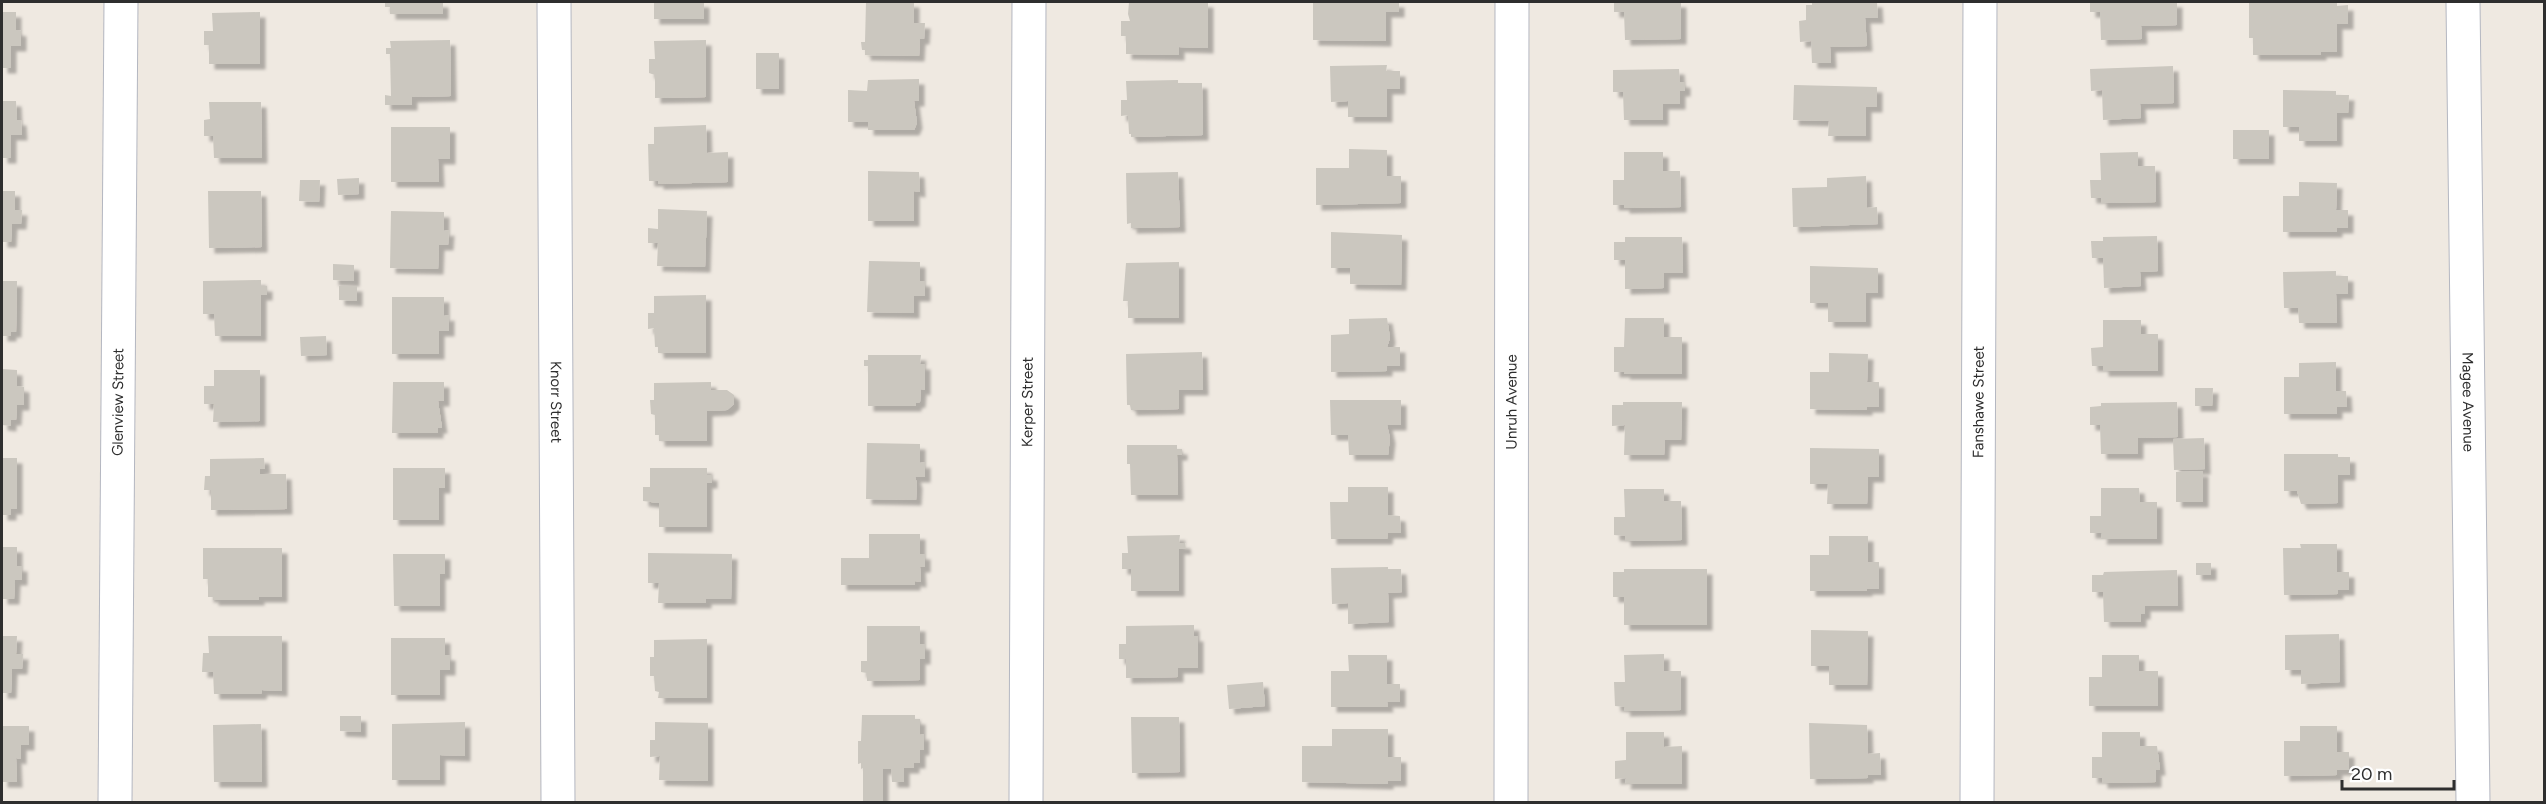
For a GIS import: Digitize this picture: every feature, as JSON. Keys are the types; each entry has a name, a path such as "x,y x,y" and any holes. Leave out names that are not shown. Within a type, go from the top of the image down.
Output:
{"street":[{"name":"Glenview Street","path":"115,802 121,2"},
{"name":"Knorr Street","path":"554,2 558,802"},
{"name":"Kerper Street","path":"1026,802 1029,2"},
{"name":"Unruh Avenue","path":"1511,802 1512,2"},
{"name":"Fanshawe Street","path":"1977,802 1980,2"},
{"name":"Magee Avenue","path":"2463,2 2473,802"}],"building":[{"path":"385,2 443,2 443,14 390,14 390,7 385,7"},
{"path":"654,2 704,2 704,19 654,19"},
{"path":"866,2 914,2 914,23 925,23 924,39 920,39 919,56 865,55 861,42 865,42"},
{"path":"1129,2 1208,2 1208,48 1179,47 1179,55 1126,54 1126,36 1121,36 1121,21 1130,21"},
{"path":"1313,2 1399,2 1399,12 1386,12 1386,41 1313,40"},
{"path":"1614,2 1681,2 1681,39 1625,40 1624,12 1614,12"},
{"path":"1812,2 1877,2 1878,18 1865,18 1867,46 1830,47 1831,63 1812,63 1811,41 1800,42 1799,21 1806,20 1806,5 1812,5"},
{"path":"2090,2 2177,2 2177,25 2141,26 2142,39 2101,40 2100,12 2090,12"},
{"path":"2249,2 2337,2 2337,6 2348,5 2348,24 2337,24 2337,52 2321,52 2321,55 2253,55 2253,38 2249,38"},
{"path":"2,12 16,12 16,30 21,31 21,46 11,46 11,68 2,68"},
{"path":"260,12 260,64 209,64 209,45 204,45 204,31 213,31 212,13"},
{"path":"450,40 451,96 412,97 412,105 385,105 385,95 391,96 390,54 386,54 386,48 391,48 390,41"},
{"path":"706,40 706,97 655,98 655,75 649,73 649,59 655,59 654,41"},
{"path":"756,53 779,53 779,89 756,89"},
{"path":"1387,65 1386,71 1400,71 1400,89 1387,89 1387,117 1348,117 1348,101 1331,102 1330,66"},
{"path":"2173,66 2174,103 2140,104 2141,118 2103,120 2102,90 2091,91 2090,69"},
{"path":"1679,69 1680,82 1685,82 1685,91 1680,91 1680,104 1663,104 1663,120 1624,120 1623,92 1613,92 1613,70"},
{"path":"919,79 919,101 914,101 917,123 914,130 868,130 868,122 848,122 848,90 867,91 868,80"},
{"path":"1178,80 1178,83 1202,83 1203,135 1131,137 1128,115 1121,116 1121,100 1127,100 1126,81"},
{"path":"1794,85 1877,87 1877,107 1866,107 1866,136 1828,136 1829,121 1793,120"},
{"path":"2283,90 2336,91 2336,95 2349,95 2348,113 2337,113 2337,141 2299,141 2299,127 2283,127"},
{"path":"2,101 16,101 17,120 21,120 22,135 11,135 11,158 2,158"},
{"path":"209,102 261,102 262,158 214,158 213,136 204,136 204,120 210,119"},
{"path":"706,125 707,153 728,152 728,182 658,184 658,181 649,181 648,144 654,144 654,127"},
{"path":"391,127 450,127 450,159 438,159 439,182 391,182"},
{"path":"2233,130 2269,130 2269,159 2233,159"},
{"path":"1349,149 1387,150 1387,176 1401,176 1401,203 1316,205 1316,168 1349,168"},
{"path":"1624,152 1663,152 1663,171 1680,171 1681,207 1624,208 1624,205 1613,205 1613,180 1624,180"},
{"path":"2138,152 2138,166 2155,166 2156,202 2101,203 2101,198 2091,198 2090,180 2101,180 2100,153"},
{"path":"868,171 919,172 920,192 914,191 914,221 868,221"},
{"path":"1178,172 1180,227 1131,228 1131,223 1127,224 1126,173"},
{"path":"1866,176 1867,208 1877,207 1878,224 1793,227 1792,188 1827,187 1827,178"},
{"path":"359,178 359,194 338,195 337,179"},
{"path":"300,180 320,180 319,202 299,201"},
{"path":"2299,182 2337,183 2336,210 2348,210 2348,228 2337,228 2337,232 2283,232 2283,196 2299,196"},
{"path":"2,191 15,191 15,210 22,210 21,224 12,224 11,242 2,242"},
{"path":"208,191 261,191 262,247 209,248"},
{"path":"658,209 707,211 705,267 657,266 658,243 648,243 648,228 658,229"},
{"path":"391,211 444,212 444,231 449,230 448,245 439,245 438,269 390,268"},
{"path":"1331,232 1402,235 1401,285 1350,284 1350,268 1331,268"},
{"path":"2157,236 2158,271 2140,272 2141,286 2104,288 2103,258 2092,258 2091,241 2103,241 2103,237"},
{"path":"1625,237 1682,237 1683,273 1664,273 1664,288 1625,289 1625,260 1614,260 1614,242 1625,242"},
{"path":"869,261 920,262 920,281 925,281 925,296 914,296 914,313 867,312"},
{"path":"1179,262 1179,318 1128,318 1128,301 1123,301 1126,263"},
{"path":"333,264 354,265 354,281 333,280"},
{"path":"1810,266 1878,268 1878,293 1866,293 1866,322 1828,322 1828,303 1810,303"},
{"path":"2336,271 2336,276 2348,276 2348,294 2336,294 2337,323 2299,323 2298,308 2284,308 2283,272"},
{"path":"261,280 261,286 267,286 267,295 261,295 261,336 215,336 214,314 203,314 203,281"},
{"path":"2,281 17,281 16,332 11,332 11,336 2,336"},
{"path":"339,286 357,286 357,301 339,300"},
{"path":"706,295 706,353 658,353 658,347 655,347 654,328 648,329 648,313 654,313 654,296"},
{"path":"392,297 444,297 444,316 449,315 449,331 439,331 439,354 392,354"},
{"path":"1387,318 1390,338 1387,347 1400,347 1400,366 1387,366 1387,371 1331,372 1331,335 1349,334 1349,319"},
{"path":"1625,318 1664,318 1664,337 1682,337 1682,374 1614,372 1614,347 1624,347"},
{"path":"2103,320 2141,320 2141,334 2158,334 2158,371 2103,371 2103,366 2092,366 2091,348 2103,347"},
{"path":"326,336 327,355 301,356 300,337"},
{"path":"1202,352 1203,390 1179,390 1179,409 1131,410 1130,405 1127,405 1126,354"},
{"path":"1829,353 1868,354 1867,382 1879,382 1879,407 1867,407 1867,410 1810,409 1810,372 1829,372"},
{"path":"868,355 921,355 920,364 925,364 925,390 921,389 920,402 916,403 916,406 868,406 868,366 864,366 864,360 868,360"},
{"path":"2336,362 2336,391 2346,391 2347,407 2337,407 2337,414 2284,414 2284,377 2299,377 2299,363"},
{"path":"2,369 17,370 17,386 24,387 24,405 17,405 16,420 11,420 11,426 2,425"},
{"path":"214,370 260,370 260,421 213,422 214,404 204,404 204,386 214,386"},
{"path":"393,382 444,382 444,401 438,401 442,428 438,428 438,433 392,433"},
{"path":"711,382 711,390 727,390 734,395 734,404 727,410 707,411 707,441 659,441 659,435 655,435 655,415 651,414 650,400 654,400 654,383"},
{"path":"2195,388 2213,388 2212,406 2195,406"},
{"path":"1330,400 1401,400 1401,425 1387,425 1390,438 1388,455 1349,455 1348,435 1331,435"},
{"path":"1623,402 1682,402 1681,440 1665,440 1664,455 1624,455 1625,425 1612,426 1612,405 1623,405"},
{"path":"2177,402 2178,437 2138,438 2138,454 2101,454 2100,425 2090,425 2090,407 2101,406 2101,403"},
{"path":"2204,438 2205,469 2174,470 2173,439"},
{"path":"867,443 920,444 920,463 925,462 925,477 915,477 916,500 866,499"},
{"path":"1127,445 1177,445 1177,449 1182,449 1182,455 1177,455 1178,495 1131,495"},
{"path":"1810,448 1879,449 1879,477 1868,477 1867,504 1827,504 1828,484 1810,484"},
{"path":"2284,454 2338,454 2338,457 2350,457 2350,475 2338,475 2338,503 2301,504 2297,491 2284,491"},
{"path":"2,458 17,458 17,509 11,509 11,515 2,515"},
{"path":"264,458 265,469 260,469 260,474 286,474 287,509 211,510 211,490 204,490 205,476 210,476 210,459"},
{"path":"393,468 445,468 445,488 439,488 439,520 393,520"},
{"path":"650,468 707,468 707,475 712,475 712,483 707,483 707,527 659,527 659,503 643,501 643,487 650,487"},
{"path":"2203,471 2203,502 2176,502 2176,472"},
{"path":"1348,487 1388,487 1388,515 1400,516 1401,533 1388,533 1387,539 1331,539 1330,502 1348,502"},
{"path":"2101,488 2139,488 2140,502 2157,502 2157,539 2101,539 2102,533 2090,533 2090,516 2101,516"},
{"path":"1624,489 1664,489 1664,501 1681,501 1682,540 1625,541 1625,536 1614,535 1614,517 1625,517"},
{"path":"869,534 920,534 920,554 925,554 925,567 920,567 921,582 915,581 915,585 841,585 841,558 869,558"},
{"path":"1180,535 1179,543 1185,543 1186,549 1179,549 1179,591 1131,591 1131,569 1122,569 1122,553 1128,553 1127,536"},
{"path":"1829,536 1868,536 1868,562 1879,562 1879,589 1810,591 1810,555 1829,555"},
{"path":"2300,544 2337,544 2337,572 2349,572 2349,590 2338,590 2338,594 2284,595 2283,548 2301,548"},
{"path":"2,547 17,547 17,566 22,566 22,580 15,580 14,599 2,599"},
{"path":"203,548 282,548 282,597 259,597 259,600 213,600 213,597 208,597 208,579 203,579"},
{"path":"648,553 732,554 731,599 706,599 706,603 658,603 659,583 648,583"},
{"path":"393,554 445,554 445,574 440,574 440,606 394,606"},
{"path":"2196,563 2211,563 2211,575 2196,575"},
{"path":"1388,567 1388,569 1401,569 1402,592 1388,593 1389,622 1348,624 1348,603 1332,604 1331,568"},
{"path":"1624,569 1707,569 1707,625 1624,625 1624,597 1613,597 1613,572 1624,572"},
{"path":"2177,570 2178,606 2145,606 2145,614 2141,614 2141,622 2104,622 2103,592 2092,592 2092,575 2103,575 2104,572"},
{"path":"1194,625 1194,636 1198,636 1198,668 1178,668 1178,677 1126,678 1126,659 1119,659 1119,644 1126,644 1126,626"},
{"path":"867,626 920,626 920,644 925,644 925,659 920,659 920,680 867,681 867,673 861,672 861,661 867,661"},
{"path":"1811,630 1868,631 1867,685 1829,685 1829,666 1811,666"},
{"path":"2339,634 2340,682 2301,684 2301,670 2285,670 2285,635"},
{"path":"2,636 17,636 16,654 23,654 22,669 12,669 11,693 2,693"},
{"path":"208,636 282,636 282,691 262,690 261,694 214,694 213,672 202,672 203,653 209,653"},
{"path":"391,638 445,638 445,655 450,655 450,670 440,670 440,695 391,695"},
{"path":"707,639 707,698 658,698 659,692 655,691 654,676 650,676 650,657 654,657 654,640"},
{"path":"1664,654 1664,671 1681,671 1681,710 1624,711 1625,707 1615,706 1614,682 1625,682 1624,655"},
{"path":"1348,655 1387,655 1387,684 1400,684 1400,702 1387,702 1388,707 1331,707 1331,671 1349,671"},
{"path":"2102,655 2139,655 2139,671 2158,671 2158,706 2089,706 2089,677 2102,677"},
{"path":"1263,682 1265,706 1229,709 1227,685"},
{"path":"862,715 915,715 915,719 920,719 920,735 924,734 924,750 920,750 920,763 914,763 914,768 904,768 904,782 892,782 891,769 883,769 883,801 863,801 863,768 861,769 861,763 858,764 858,741 861,741"},
{"path":"340,716 361,716 361,732 340,731"},
{"path":"1131,717 1179,717 1180,772 1132,773"},
{"path":"465,722 465,756 440,755 440,780 392,780 392,724"},
{"path":"655,722 708,723 708,781 659,780 660,756 650,757 650,740 655,740"},
{"path":"1809,723 1867,725 1868,754 1880,753 1881,775 1868,775 1868,778 1810,779"},
{"path":"261,724 262,782 214,782 213,725"},
{"path":"2,726 29,726 29,745 21,745 21,759 16,758 17,782 2,782"},
{"path":"2300,726 2337,726 2337,752 2349,752 2349,770 2337,770 2337,775 2284,776 2284,741 2300,741"},
{"path":"1332,729 1388,729 1388,757 1401,757 1401,781 1388,781 1388,784 1302,782 1302,746 1332,746"},
{"path":"1626,732 1664,732 1664,747 1682,746 1682,784 1625,784 1626,778 1615,779 1615,761 1626,760"},
{"path":"2102,732 2140,732 2140,746 2157,746 2160,770 2156,770 2156,782 2102,783 2102,778 2092,778 2092,757 2102,757"}]}
